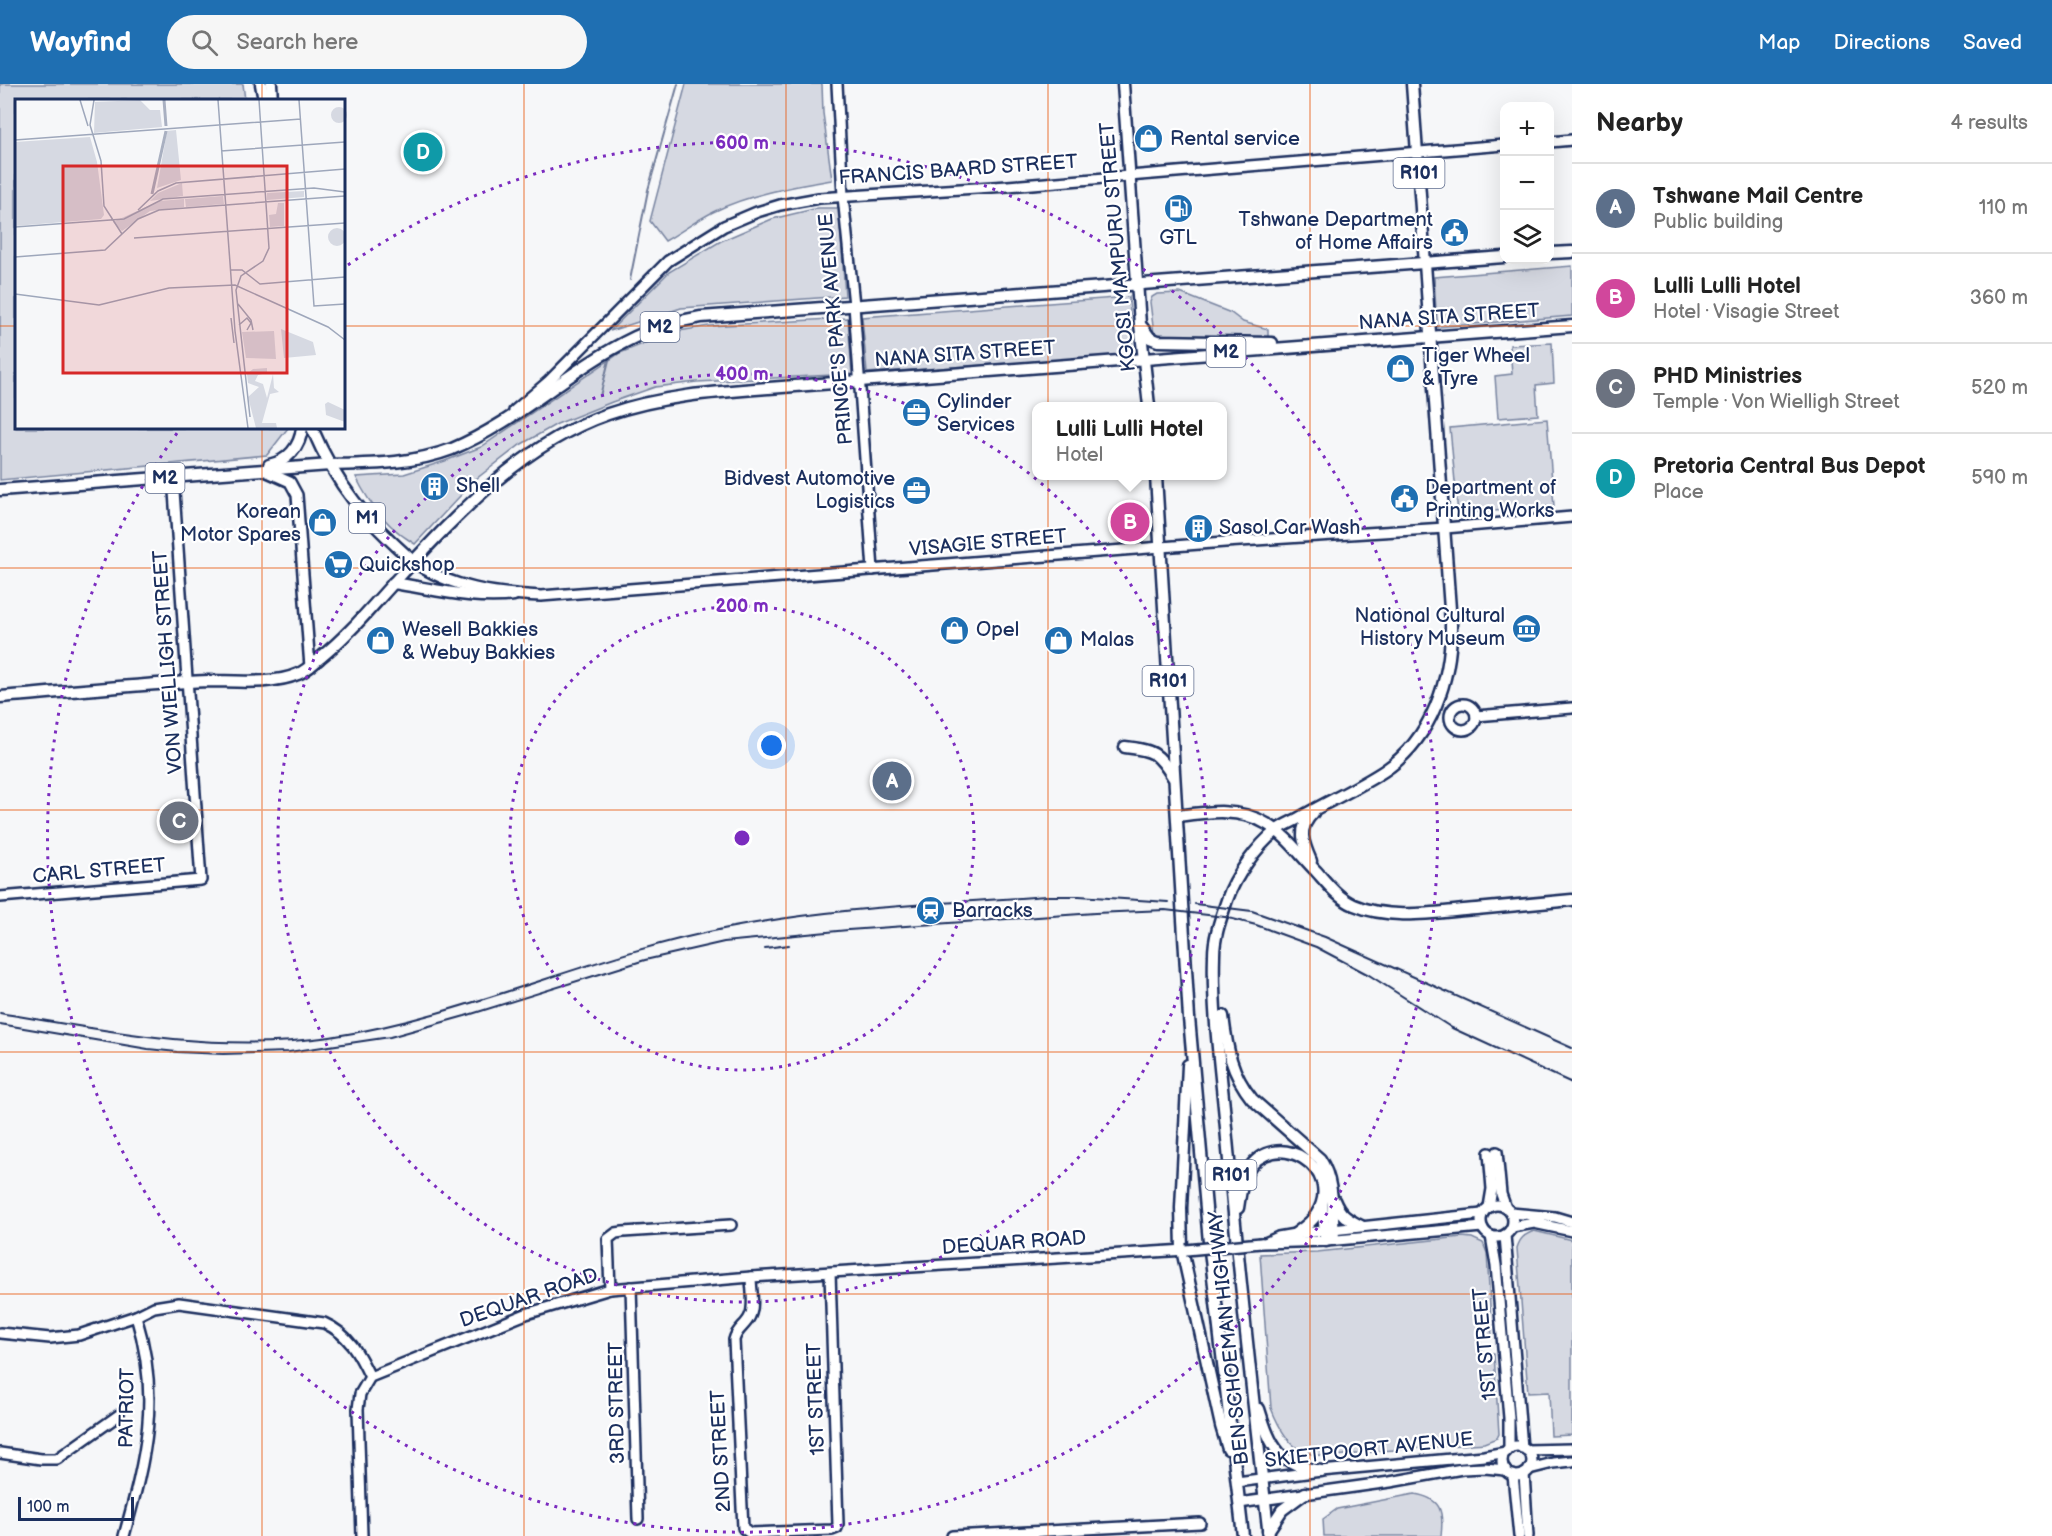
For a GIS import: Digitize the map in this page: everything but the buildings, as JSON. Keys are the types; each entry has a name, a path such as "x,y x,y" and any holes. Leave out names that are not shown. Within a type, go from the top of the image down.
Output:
{"main road":[{"path":"261,84 264,99"},
{"path":"271,84 272,99"},
{"name":"KGOSI MAMPURU STREET","path":"1123,84 1140,324 1149,402"},
{"name":"R101","path":"1277,831 1319,806 1365,783 1396,762 1418,739 1432,714 1445,679 1451,641 1412,84"},
{"path":"1554,253 1572,252"},
{"name":"M2","path":"0,490 380,463 431,456 494,429 571,375 635,337 656,328 701,317 1500,257"},
{"path":"1140,324 1146,335 1158,341 1248,342 1308,346"},
{"name":"NANA SITA STREET","path":"414,562 492,485 525,459 553,440 606,415 643,404 726,391 1572,326"},
{"path":"233,473 282,460 297,444 302,429"},
{"name":"M1","path":"312,429 330,465 348,494 365,516 414,562"},
{"name":"R101","path":"1156,480 1178,816"},
{"name":"M2","path":"0,697 188,683 258,681 301,673 361,621 414,562"},
{"path":"393,583 455,594 494,597 514,595"},
{"path":"1125,747 1148,750 1157,755 1175,779"},
{"path":"1316,871 1305,848 1302,832 1305,822 1319,806"},
{"path":"1178,816 1202,813 1240,813 1257,818 1277,831 1338,894 1352,904 1384,913 1426,913 1572,900"},
{"name":"BEN SCHOEMAN HIGHWAY","path":"1178,816 1190,1031 1209,1242 1243,1536"},
{"name":"BEN SCHOEMAN HIGHWAY","path":"1268,1533 1236,1240 1218,1040 1214,954 1216,934 1238,876 1277,831"},
{"path":"1214,954 1224,1026 1234,1072 1252,1099 1320,1159 1328,1175 1331,1195 1329,1235"},
{"path":"1190,1031 1181,1208 1184,1250 1221,1426 1236,1478"},
{"path":"1236,1240 1237,1212 1242,1185 1248,1171 1256,1161 1269,1154 1289,1152 1307,1160 1322,1180 1322,1205 1329,1235"},
{"path":"1331,1195 1339,1212 1361,1226"},
{"path":"1295,1234 1310,1223 1322,1205"},
{"path":"1252,1389 1262,1419 1280,1455 1296,1466 1321,1471"},
{"path":"1268,1533 1282,1510 1305,1493"}],"street":[{"name":"PRINCE'S PARK AVENUE","path":"837,84 843,196 854,305 873,570"},
{"path":"1554,142 1572,140"},
{"name":"FRANCIS BAARD STREET","path":"494,429 549,381 662,266 685,249 724,226 757,212 796,201 1500,145"},
{"path":"263,470 290,482 297,495 310,667"},
{"name":"VON WIELLIGH STREET","path":"173,477 201,880"},
{"name":"VISAGIE STREET","path":"414,562 464,586 514,595 541,596 1572,517"},
{"path":"1476,716 1572,708"},
{"name":"CARL STREET","path":"0,897 201,880"},
{"path":"1263,1243 1329,1235 1482,1227 1491,1236 1504,1235 1512,1227 1513,1220 1501,1194 1493,1153 1492,1189 1482,1227"},
{"path":"1263,1243 1295,1234 1329,1235 1361,1226 1486,1211 1499,1205 1508,1210 1572,1222"},
{"path":"610,1289 608,1239 612,1236 624,1232 731,1224"},
{"path":"1512,1227 1534,1224 1572,1231"},
{"name":"1ST STREET","path":"1504,1235 1524,1449"},
{"name":"1ST STREET","path":"1491,1236 1496,1265 1509,1418 1507,1451"},
{"name":"DEQUAR ROAD","path":"370,1377 526,1314 610,1289 751,1277 1263,1243"},
{"name":"1ST STREET","path":"830,1273 838,1524"},
{"name":"2ND STREET","path":"751,1277 751,1316 740,1328 734,1340 744,1528 750,1533 832,1530 837,1528 838,1524"},
{"name":"3RD STREET","path":"631,1287 638,1519"},
{"path":"0,1333 28,1337 64,1336 93,1331 154,1307 179,1304 324,1323 344,1334 358,1352 370,1377 360,1394 358,1409 362,1536"},
{"name":"PATRIOT","path":"124,1536 145,1455 148,1431 148,1368 136,1316"},
{"path":"0,1453 57,1459 119,1415"},
{"path":"1524,1449 1532,1461 1527,1472 1528,1536"},
{"path":"1519,1536 1509,1473 1502,1461 1507,1451 1572,1449"},
{"name":"SKIETPOORT AVENUE","path":"1236,1478 1262,1479 1321,1471 1484,1456 1507,1451"},
{"path":"1509,1473 1527,1472 1553,1463 1572,1461"},
{"name":"SKIETPOORT AVENUE","path":"1239,1503 1390,1482 1462,1469 1485,1468 1509,1473"},
{"path":"952,1536 1200,1523"}],"shaded area":[{"path":"0,84 243,84 245,99 15,99 15,429 287,429 267,455 0,480"},
{"path":"686,84 822,84 823,113 832,180 787,188 742,200 707,215 665,241 650,221"},
{"path":"818,208 839,208 845,296 681,308 610,331 669,272 721,241 772,219"},
{"path":"1572,266 1572,316 1437,327 1434,277"},
{"path":"1180,293 1231,313 1243,322 1268,329 1268,340 1154,334 1150,302 1152,297 1157,294"},
{"path":"1129,297 1133,355 867,373 862,317"},
{"path":"848,318 852,374 697,382 655,387 612,402 557,424 520,445 476,479 415,544 396,531 381,515 367,497 356,477 404,474 481,447 620,353 673,332 709,326"},
{"path":"1552,343 1554,383 1536,385 1538,415 1498,418 1495,376 1512,374 1510,345"},
{"path":"1547,419 1554,506 1458,514 1450,428"},
{"path":"1534,1231 1572,1240 1572,1435 1551,1436 1549,1392 1528,1393 1517,1248 1523,1237"},
{"path":"1462,1237 1483,1243 1487,1253 1492,1338 1480,1339 1482,1353 1494,1353 1499,1434 1497,1438 1484,1443 1343,1455 1322,1456 1298,1449 1284,1433 1271,1408 1260,1254 1317,1252"},
{"path":"1414,1494 1430,1499 1439,1507 1442,1519 1441,1536 1324,1536 1323,1519 1337,1509"}],"waterway":[{"path":"630,280 648,190 678,84"},
{"path":"600,396 609,360"}],"railway":[{"path":"0,1013 164,1038 247,1043 288,1041 330,1037 431,1015 678,939 768,921 887,907 1047,896 1168,902"},
{"path":"1195,904 1252,911 1325,937 1572,1048"},
{"path":"0,1024 177,1052 223,1054 289,1052 390,1037 645,960 724,942 848,930 1165,910 1225,917 1256,925 1316,947 1369,975 1452,1028 1572,1083"},
{"path":"765,948 789,945"}],"place":[{"name":"Rental service","path":"1149,139"},
{"name":"Pretoria Central Bus Depot","path":"423,152"},
{"name":"GTL","path":"1178,208"},
{"name":"Tshwane Department of Home Affairs","path":"1454,232"},
{"name":"Tiger Wheel & Tyre","path":"1401,368"},
{"name":"Cylinder Services","path":"916,413"},
{"name":"Shell","path":"435,486"},
{"name":"Bidvest Automotive Logistics","path":"916,491"},
{"name":"Department of Printing Works","path":"1404,499"},
{"name":"Lulli Lulli Hotel","path":"1130,522"},
{"name":"Korean Motor Spares","path":"322,523"},
{"name":"Sasol Car Wash","path":"1198,528"},
{"name":"Quickshop","path":"338,565"},
{"name":"National Cultural History Museum","path":"1526,628"},
{"name":"Opel","path":"955,630"},
{"name":"Malas","path":"1059,640"},
{"name":"Wesell Bakkies & Webuy Bakkies","path":"381,641"},
{"name":"Tshwane Mail Centre","path":"892,781"},
{"name":"PHD Ministries","path":"179,821"},
{"name":"Barracks","path":"931,911"}]}
